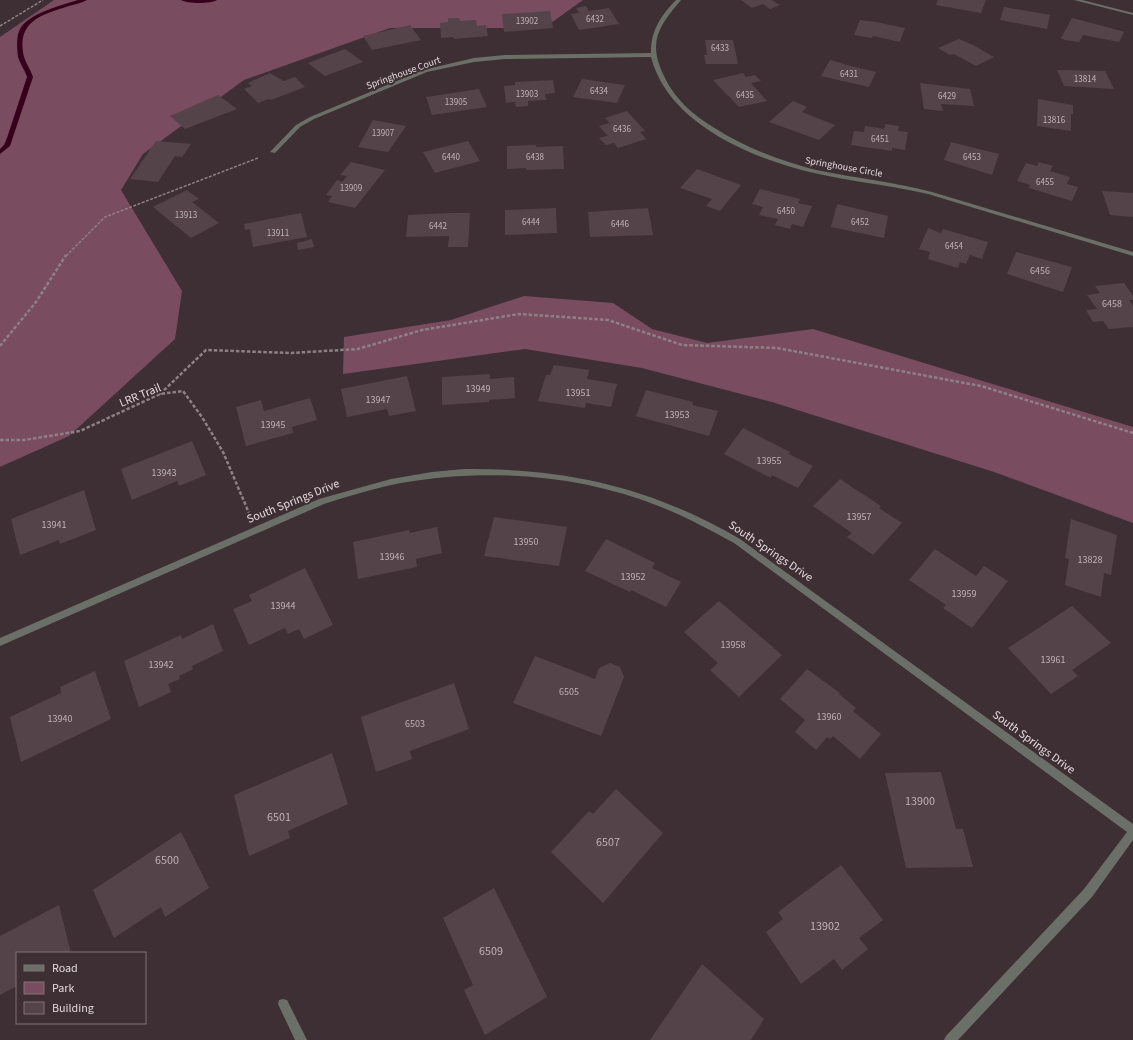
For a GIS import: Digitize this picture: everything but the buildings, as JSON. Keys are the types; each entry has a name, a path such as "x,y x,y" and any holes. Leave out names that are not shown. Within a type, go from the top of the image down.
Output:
{"street":[{"path":"652,55 656,30 666,13 679,0"},
{"path":"1076,0 1133,14"},
{"name":"Springhouse Court","path":"273,152 298,126 312,118 405,78 445,65 505,57 652,55"},
{"name":"Springhouse Circle","path":"652,55 664,84 680,104 693,116 727,138 767,157 816,171 884,182 929,193 1133,254"},
{"name":"South Springs Drive","path":"0,642 322,501 401,480 441,474 485,472 544,474 600,484 653,500 737,540 1133,831 1088,893 950,1040"},
{"path":"284,1004 301,1040"}],"path":[{"path":"0,26 43,0"},
{"path":"0,346 36,302 68,252 105,217 273,152"},
{"path":"160,394 206,350 291,353 358,349 422,330 519,314 608,320 682,345 777,348 956,381 981,386 1133,433"},
{"name":"LRR Trail","path":"0,440 24,440 80,431 160,394 184,392 202,417 223,452 256,529"}],"green space":[{"path":"54,0 583,0 544,28 390,28 244,80 143,154 121,190 182,291 175,339 69,436 0,467 0,37"},
{"path":"524,296 613,303 652,329 707,343 813,329 1133,427 1133,523 994,472 772,402 642,368 525,349 343,374 344,337 451,320"}],"waterway":[{"path":"0,152 7,146 30,77 21,55 20,37 23,28 34,18 42,14 84,0"},
{"path":"184,0 214,0"}]}
